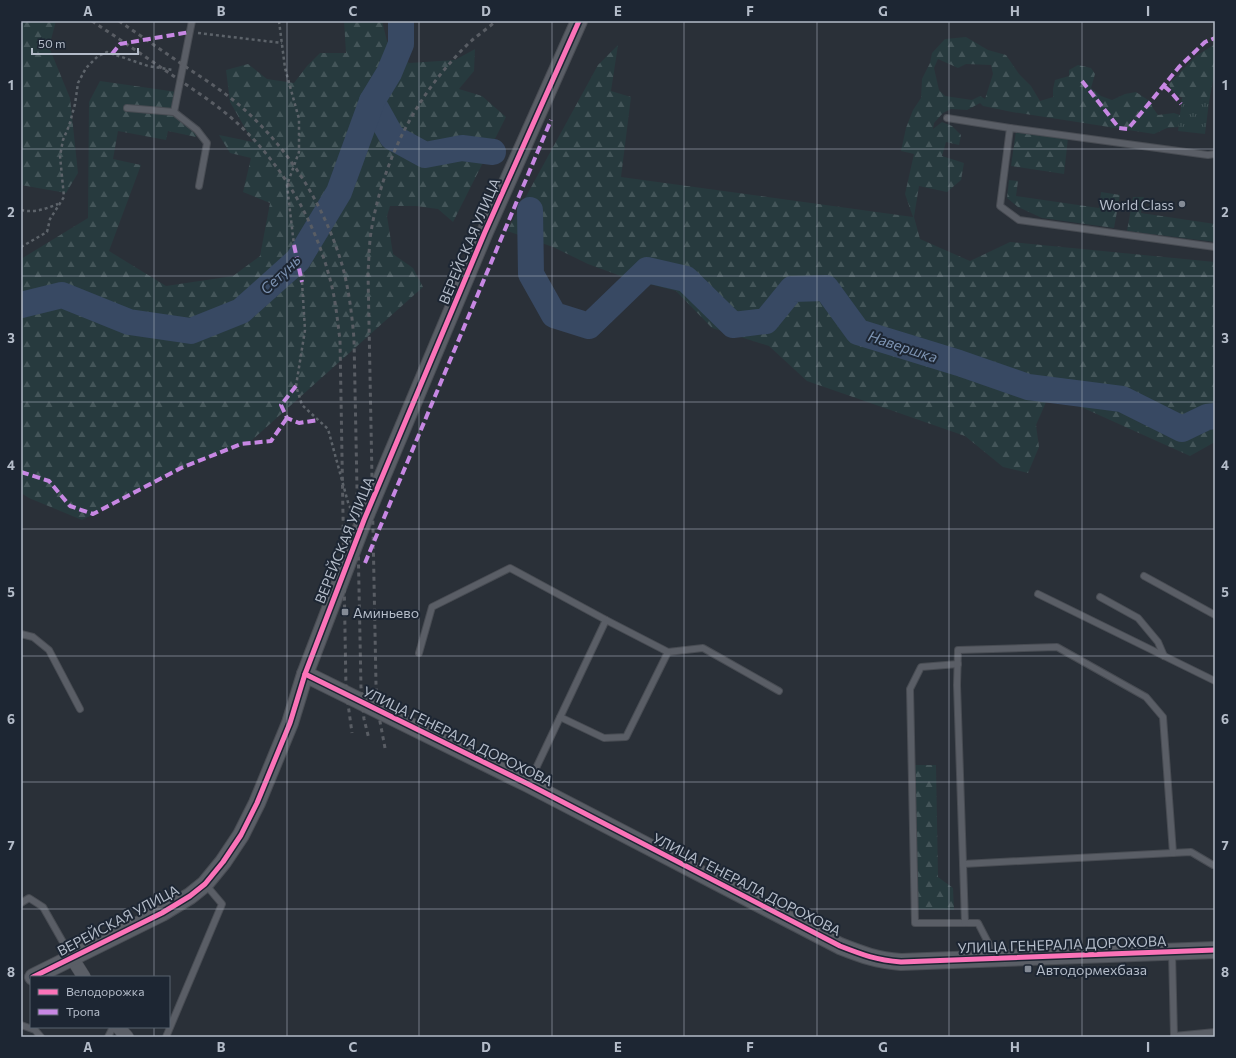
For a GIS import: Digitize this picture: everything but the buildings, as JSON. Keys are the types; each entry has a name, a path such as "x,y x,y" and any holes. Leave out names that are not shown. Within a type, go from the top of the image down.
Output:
{"street":[{"name":"ВЕРЕЙСКАЯ УЛИЦА","path":"36,976 162,913 190,896 204,884 223,862 241,835 257,803 290,723 305,674 364,520 485,232 578,22"},
{"name":"УЛИЦА ГЕНЕРАЛА ДОРОХОВА","path":"305,674 528,784 840,946 861,955 882,960 902,962 1215,950"},
{"path":"72,958 83,976"}],"lane":[{"path":"174,112 192,21"},
{"path":"127,108 174,112 197,130 207,143 198,186"},
{"path":"947,118 1208,155 1215,154"},
{"path":"1010,128 1000,206 1019,220 1215,247"},
{"path":"419,653 432,607 510,568 668,652 703,648 779,691"},
{"path":"1144,576 1215,615"},
{"path":"1038,594 1215,681"},
{"path":"1100,597 1138,618 1158,642 1164,656"},
{"path":"528,784 606,620"},
{"path":"21,634 33,637 49,650 80,709"},
{"path":"965,923 957,685 958,650 1057,647 1146,697 1162,717 1173,853"},
{"path":"560,717 604,738 626,737 668,652"},
{"path":"958,664 921,667 910,689 915,922 978,923 996,958"},
{"path":"963,864 1191,852 1215,865"},
{"path":"170,1028 222,904 204,884"},
{"path":"21,903 29,898 43,907 72,958"},
{"path":"1172,952 1174,1036 1215,1032"},
{"path":"21,1025 35,1030 41,1037"},
{"path":"108,1037 120,1032"}],"path":[{"path":"279,21 285,68 299,119 299,152 287,185 294,244"},
{"path":"190,32 282,43"},
{"path":"21,247 47,232 50,218 58,203 64,197 60,156 63,140 69,126 78,83 86,68 98,56 107,52 148,66 182,72"},
{"path":"21,210 30,212 43,210 58,203"},
{"path":"302,282 305,330 296,386 302,405 328,429 349,506 364,520"}],"green space":[{"path":"21,21 56,21 49,47 70,98 78,173 66,193 21,185"},
{"path":"344,21 382,21 387,41 409,63 455,60 475,49 474,71 459,89 482,96 506,117 453,222 438,209 416,206 390,206 387,216 393,254 413,268 423,287 252,440 181,468 82,520 29,498 21,493 21,259 88,218 89,102 100,81 177,92 174,112 197,130 196,137 168,131 166,140 118,131 113,159 141,165 109,251 166,286 233,276 260,256 270,203 243,192 251,158 230,153 219,135 253,142 230,102 226,70 248,64 267,79 294,83 307,66 320,53 346,53"},
{"path":"966,37 988,50 1006,55 1019,74 1031,86 1040,101 1053,97 1055,80 1069,76 1069,70 1078,65 1091,68 1095,74 1091,88 1101,96 1112,100 1125,94 1136,92 1151,102 1158,115 1174,113 1180,115 1183,122 1178,127 1167,128 1154,134 1012,112 983,106 980,103 967,110 951,109 943,113 934,123 933,129 942,122 952,126 961,135 959,145 946,142 942,156 964,163 961,180 947,192 919,186 914,217 920,239 970,261 1010,242 1215,262 1215,442 1190,456 1050,393 1036,425 1039,447 1028,473 1003,467 965,436 807,381 769,346 712,328 676,291 626,278 588,264 553,247 507,231 598,65 618,45 611,91 631,97 621,177 913,217 905,194 914,154 901,151 906,128 913,110 921,98 922,79 930,63 932,53 945,39","holes":["938,59 958,68 966,64 991,65 993,74 985,99 980,96 972,100 945,96 939,90 934,68"]},
{"path":"1215,44 1215,70 1209,102 1180,97 1172,90 1169,84 1196,56"},
{"path":"1182,98 1209,102 1205,134 1178,131"},
{"path":"1016,131 1068,138 1064,174 1011,166"},
{"path":"1009,180 1018,181 1016,196 1099,208 1101,192 1120,195 1114,228 1042,218 1018,207 1007,198"},
{"path":"1133,197 1144,197 1141,213 1215,224 1215,242 1127,231"},
{"path":"911,765 936,765 938,877 953,888 954,910 915,909"}],"waterway":[{"name":"Сетунь","path":"21,305 62,295 129,322 191,331 241,311 298,260 339,192 372,101 389,73 401,44 401,21"},
{"name":"Навершка","path":"372,101 392,137 425,155 462,148 493,152"},
{"name":"Навершка","path":"530,210 531,274 554,315 589,326 647,270 686,279 733,325 766,321 792,289 826,288 858,332 959,363 1028,387 1122,399 1182,429 1207,417 1215,416"}],"railway":[{"path":"92,21 213,103 252,137 280,172 292,190 313,230 321,251 328,272 336,306 340,340 346,689 352,733"},
{"path":"119,21 225,94 263,128 279,145 306,183 327,224 336,246 347,285 354,339 361,688 364,719 369,739"},
{"path":"385,748 378,711 376,684 368,272 371,232 384,179 405,129 419,105 451,62 470,42 496,21"}],"marked path":[{"path":"112,54 120,44 190,32"},
{"path":"1082,81 1119,128 1128,129 1179,67 1205,42 1215,38"},
{"path":"1164,86 1181,104"},
{"path":"365,563 551,120"},
{"path":"294,245 302,282"},
{"path":"296,386 281,405 287,418 299,423 318,420"},
{"path":"21,472 49,481 70,506 93,514 181,468 241,444 271,441 287,418"}],"cycle path":[{"path":"35,976 162,913 190,896 205,884 223,862 241,835 257,803 290,723 305,674 364,520 485,232 579,21"},
{"path":"305,674 528,784 840,946 870,957 901,962 1215,950"}],"place":[{"name":"World Class","path":"1182,204"},
{"name":"Аминьево","path":"345,612"},
{"name":"Автодормехбаза","path":"1028,969"}]}
